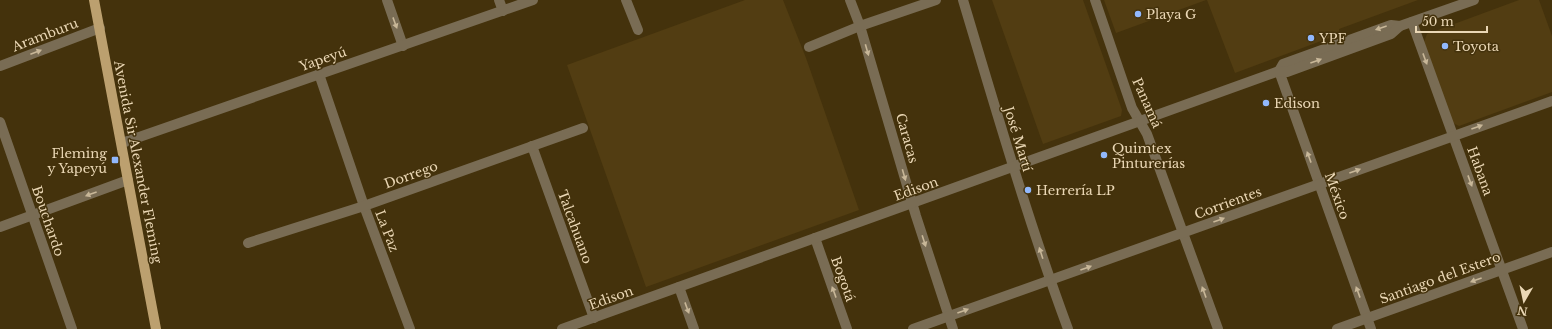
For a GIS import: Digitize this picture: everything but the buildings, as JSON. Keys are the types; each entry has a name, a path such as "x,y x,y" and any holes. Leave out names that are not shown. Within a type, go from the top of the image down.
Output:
{"main road":[{"name":"Avenida Sir Alexander Fleming","path":"94,0 156,329"}],"street":[{"path":"387,0 403,46"},
{"path":"499,0 503,11"},
{"name":"Yapeyú","path":"122,143 533,0"},
{"path":"626,0 638,30"},
{"name":"Caracas","path":"850,0 860,26 912,204 953,329"},
{"path":"809,46 860,26 936,0"},
{"name":"José Martí","path":"963,0 1012,167 1068,329"},
{"name":"Panamá","path":"1095,0 1132,108 1147,134 1218,329"},
{"name":"Edison","path":"562,329 1279,71 1283,64 1334,44 1391,24 1400,26 1474,0"},
{"name":"Habana","path":"1412,22 1523,329"},
{"name":"Aramburu","path":"0,66 100,28"},
{"name":"México","path":"1279,71 1371,329"},
{"name":"La Paz","path":"319,74 364,206 410,329"},
{"name":"Corrientes","path":"913,329 1552,101"},
{"name":"Bouchardo","path":"0,122 72,329"},
{"name":"Dorrego","path":"248,243 364,206 583,128"},
{"name":"Talcahuano","path":"532,146 594,318"},
{"path":"0,226 128,180"},
{"name":"Bogotá","path":"815,238 847,329"},
{"name":"Santiago del Estero","path":"1337,329 1552,252"},
{"path":"679,287 694,329"}],"shaded area":[{"path":"745,0 783,0 806,58 859,210 646,287 567,65"},
{"path":"992,0 1083,0 1122,110 1121,116 1043,144"},
{"name":"Playa G","path":"1104,0 1206,0 1116,33"},
{"path":"1207,0 1418,0 1339,29 1340,34 1235,73"},
{"path":"1519,0 1539,0 1552,36 1552,92 1459,126 1453,123 1424,42 1427,34"}],"place":[{"name":"Playa G","path":"1138,14"},
{"name":"YPF","path":"1311,38"},
{"name":"Toyota","path":"1445,46"},
{"name":"Edison","path":"1266,103"},
{"name":"Quimtex Pinturerías","path":"1104,155"},
{"name":"Fleming y Yapeyú","path":"115,160"},
{"name":"Herrería LP","path":"1028,190"}]}
